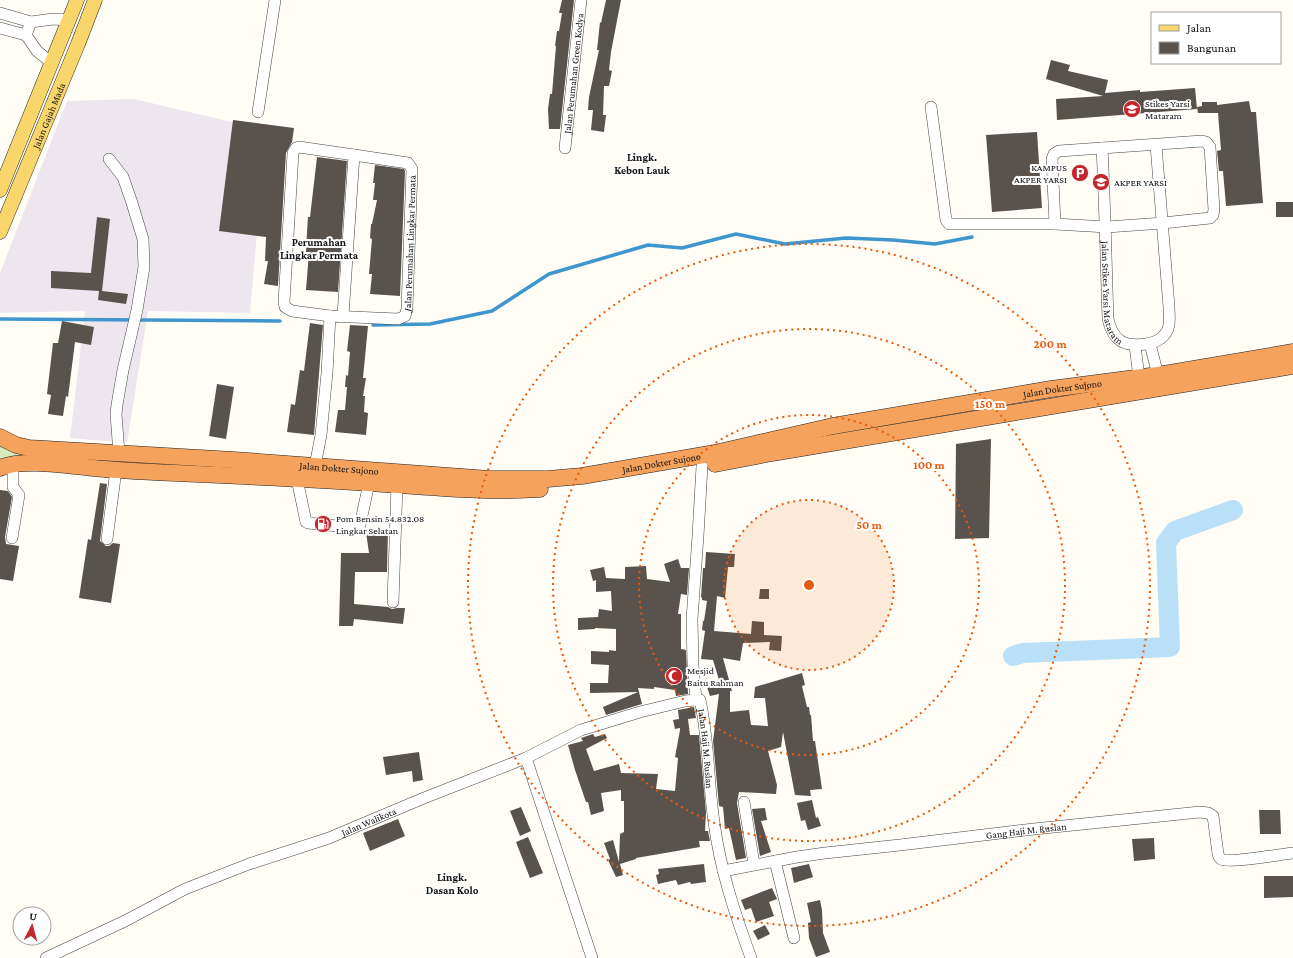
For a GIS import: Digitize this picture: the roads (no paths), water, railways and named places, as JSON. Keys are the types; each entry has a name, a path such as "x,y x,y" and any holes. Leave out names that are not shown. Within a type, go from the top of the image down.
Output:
{"highway":[{"name":"Jalan Dokter Sujono","path":"0,437 22,447 315,466 514,486 548,479 610,472 715,453 833,426 1051,389 1158,375 1293,352"},
{"path":"6,466 40,464 116,470 369,483 397,486 514,486 556,488 611,482 780,451 1293,366"},
{"path":"152,455 152,471"}],"main road":[{"name":"Jalan Gajah Mada","path":"0,190 77,0"},
{"name":"Jalan Gajah Mada","path":"0,232 95,0"},
{"path":"62,38 78,44"}],"street":[{"path":"258,112 275,0"},
{"name":"Jalan Perumahan Green Kodya","path":"565,148 581,0"},
{"path":"0,13 31,22 48,19 68,20"},
{"path":"26,35 31,22"},
{"path":"0,28 26,35 37,52 52,63"},
{"path":"931,107 946,220 949,224 1055,224 1106,236 1210,218 1213,214 1210,146 1206,142 1202,141 1058,151 1054,154 1052,159 1055,224"},
{"name":"Jalan Stikes Yarsi Mataram","path":"1102,148 1108,319 1112,331 1120,340 1135,346 1150,344 1164,336 1170,323 1156,145"},
{"name":"Jalan Perumahan Lingkar Permata","path":"299,147 354,155 408,163 412,169 407,309 404,316 398,318 330,316 292,311 287,309 284,305 293,153 296,148 299,147"},
{"path":"343,316 354,155"},
{"path":"109,159 123,177 132,203 143,239 144,267 137,310 123,370 117,405 116,414 119,453"},
{"path":"315,466 321,435 330,316"},
{"path":"1150,344 1158,375"},
{"path":"1135,346 1139,377"},
{"path":"6,466 13,487 19,495 12,538"},
{"name":"Jalan Haji M. Ruslan","path":"702,466 692,619 693,665 696,700 700,700 705,724 714,822 723,871 751,958"},
{"path":"106,539 116,470"},
{"path":"297,479 306,522 357,528 360,525 369,483"},
{"path":"393,602 397,486"},
{"name":"Jalan Walikota","path":"46,958 125,921 204,881 249,864 328,838 430,795 526,758 586,728 640,712 685,701 696,700"},
{"path":"526,758 592,958"},
{"path":"744,802 754,864"},
{"name":"Gang Haji M. Ruslan","path":"723,871 754,864 818,854 900,846 1034,828 1205,812 1213,816 1218,854 1221,859 1239,860 1293,852"},
{"path":"775,861 794,938"}],"waterway":[{"path":"373,325 430,324 492,311 549,274 648,245 682,248 736,234 785,244 846,238 935,244 972,237"},
{"path":"0,319 280,321"},
{"path":"1013,656 1023,653 1170,647 1166,543 1175,531 1233,510"}],"place":[{"name":"Stikes Yarsi Mataram","path":"1132,109"},
{"name":"KAMPUS AKPER YARSI","path":"1080,173"},
{"name":"AKPER YARSI","path":"1101,182"},
{"name":"Pom Bensin 54.832.08 Lingkar Selatan","path":"323,524"},
{"name":"Mesjid Baitu Rahman","path":"674,676"}],"district":[{"name":"Lingk. Kebon Lauk","path":"642,163"},
{"name":"Perumahan Lingkar Permata","path":"319,248"},
{"name":"Lingk. Dasan Kolo","path":"452,883"}]}
